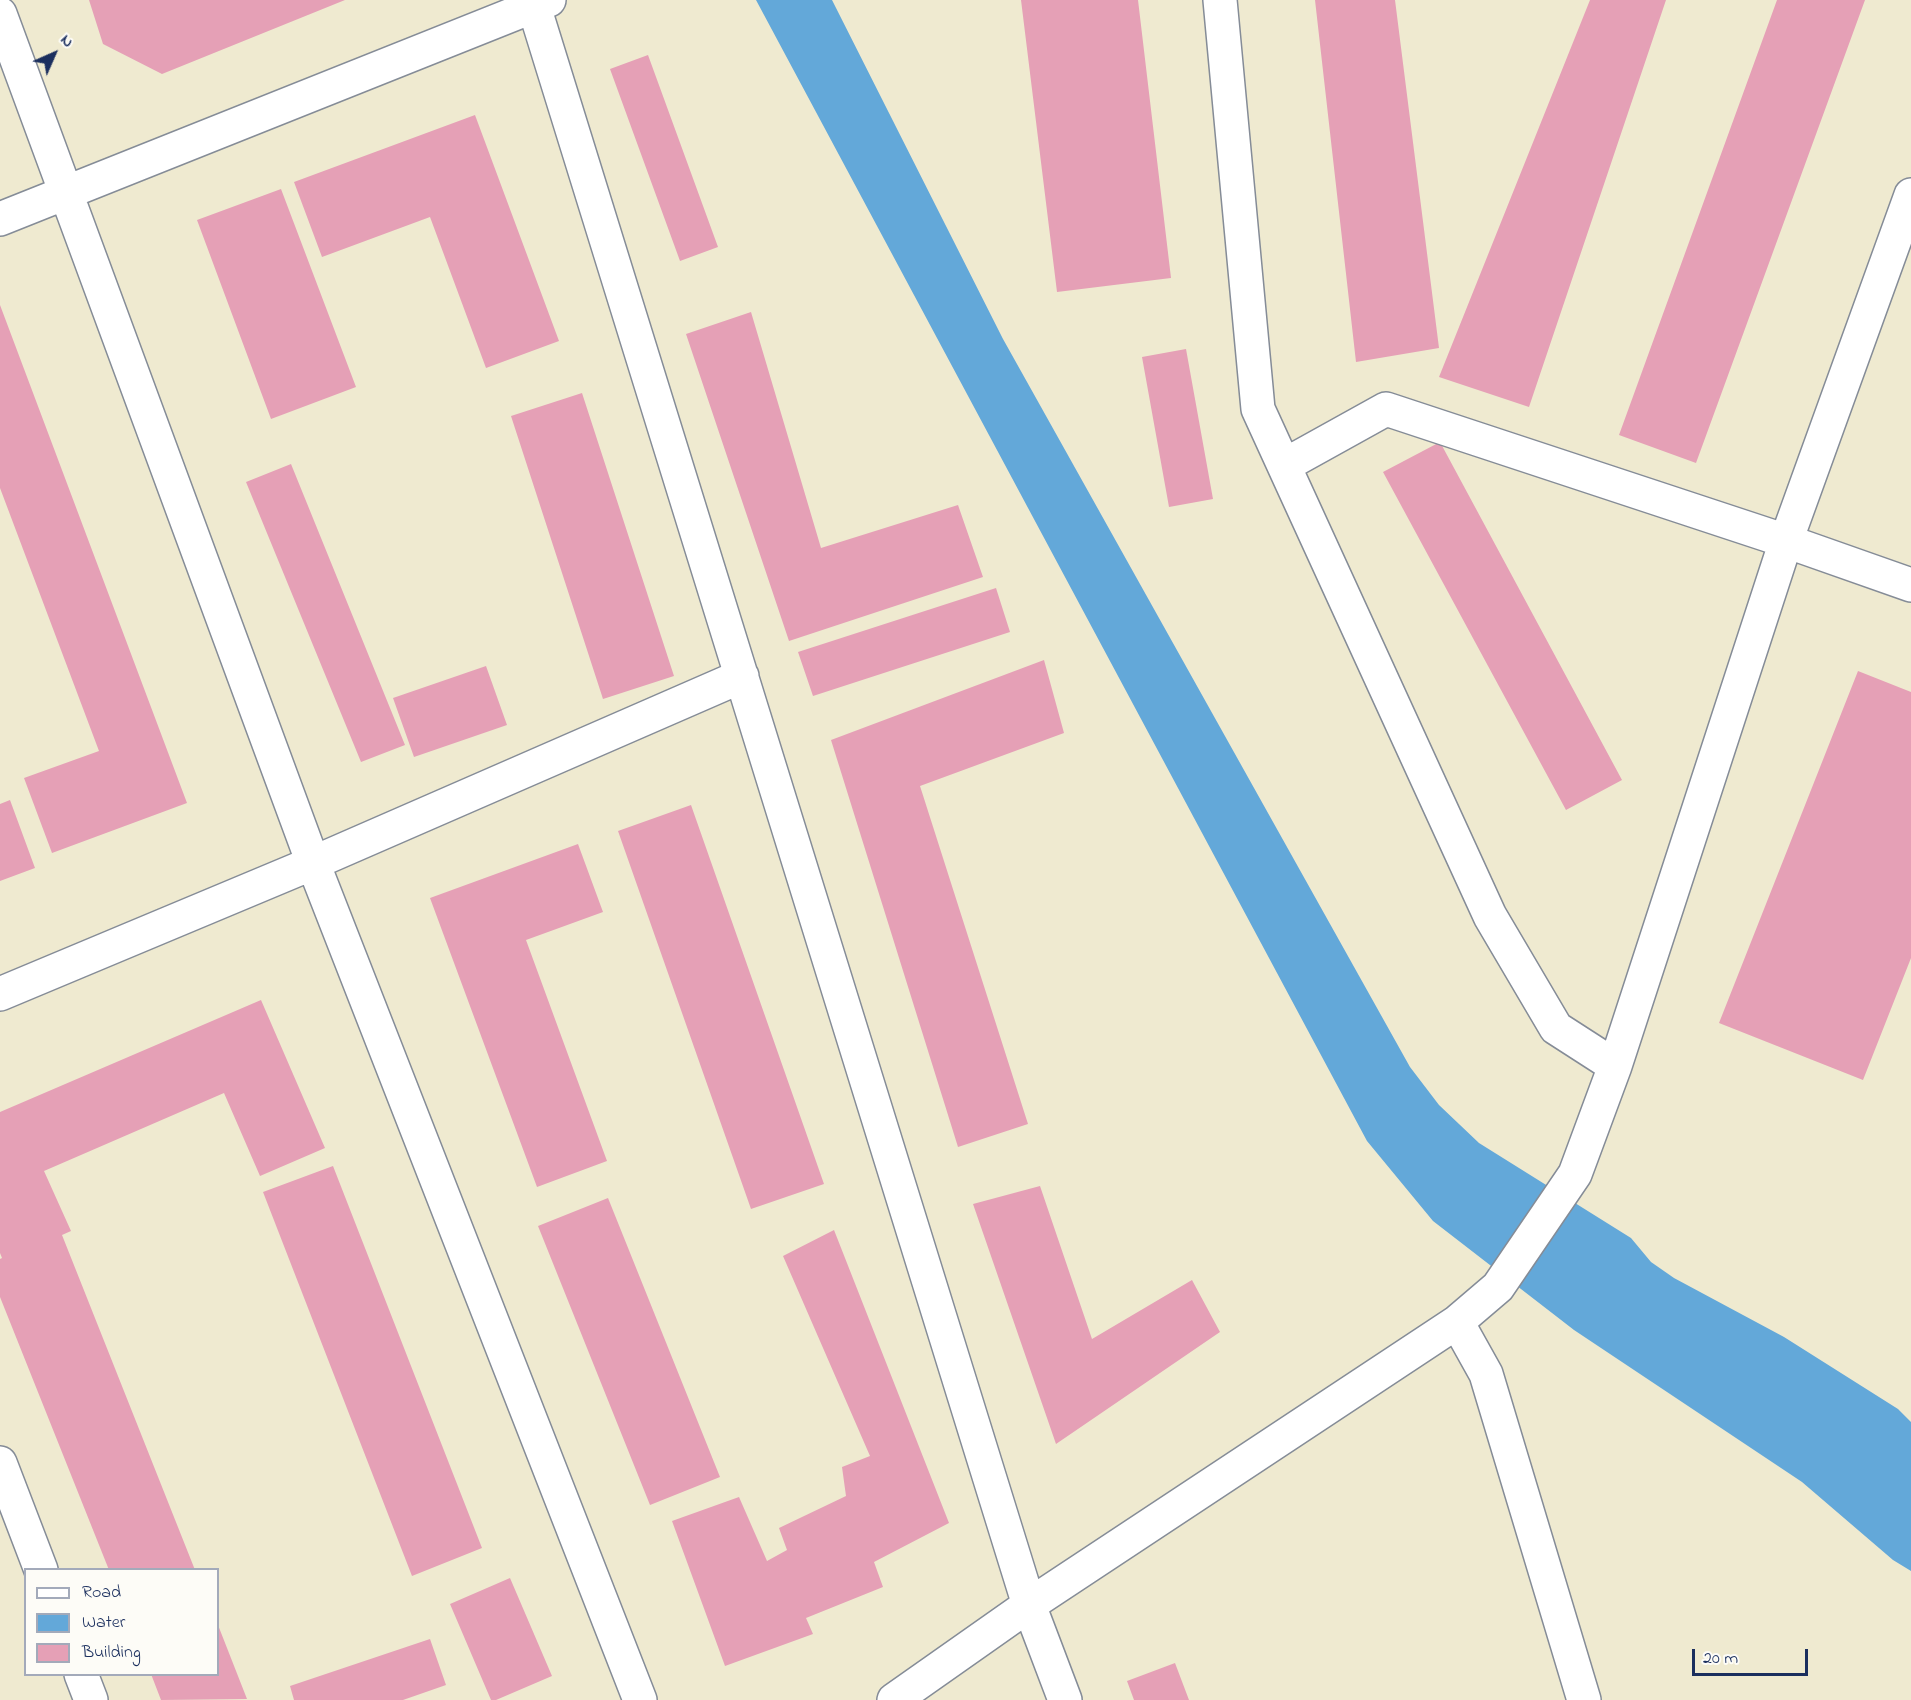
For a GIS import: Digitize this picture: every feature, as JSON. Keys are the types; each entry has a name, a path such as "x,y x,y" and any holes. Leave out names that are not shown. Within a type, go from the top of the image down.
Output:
{"street":[{"path":"1220,0 1258,409 1490,916 1556,1028 1615,1066"},
{"path":"0,219 539,2 742,676 1029,1605 1065,1700"},
{"path":"0,14 313,863 640,1700"},
{"path":"894,1700 1029,1605 1458,1322 1498,1287 1575,1174 1615,1066 1786,541 1911,195"},
{"path":"1285,465 1386,409 1786,541 1911,585"},
{"path":"0,994 313,863 742,676"},
{"path":"1458,1322 1486,1374 1584,1700"},
{"path":"0,1463 41,1568"},
{"path":"82,1676 91,1700"}],"water":[{"path":"756,0 832,0 1003,339 1410,1067 1439,1105 1479,1143 1631,1238 1651,1262 1674,1278 1784,1337 1898,1409 1911,1422 1911,1571 1893,1560 1802,1482 1574,1330 1433,1221 1367,1141"}],"building":[{"path":"89,0 345,0 162,74 103,44"},
{"path":"1021,0 1138,0 1171,278 1057,292"},
{"path":"1315,0 1395,0 1439,348 1356,362"},
{"path":"1590,0 1666,0 1529,407 1439,377"},
{"path":"1777,0 1865,0 1696,463 1619,435"},
{"path":"648,55 718,247 680,261 610,69"},
{"path":"475,115 559,341 486,368 430,217 322,257 294,182"},
{"path":"281,189 356,387 271,419 197,220"},
{"path":"0,305 187,803 52,853 24,778 99,751 0,488"},
{"path":"751,312 821,548 958,505 983,577 789,641 686,334"},
{"path":"1186,349 1213,499 1169,507 1142,357"},
{"path":"582,393 674,676 603,699 511,416"},
{"path":"1440,442 1622,780 1566,810 1383,472"},
{"path":"291,464 405,745 361,762 246,482"},
{"path":"996,588 1010,632 813,696 798,652"},
{"path":"1044,660 1064,733 920,786 1028,1124 958,1147 831,740"},
{"path":"486,666 507,725 414,757 393,698"},
{"path":"1858,671 1911,692 1911,958 1863,1080 1719,1023"},
{"path":"10,800 35,868 0,881 0,804"},
{"path":"691,805 824,1184 751,1209 618,831"},
{"path":"578,844 603,912 526,940 607,1161 537,1187 430,898"},
{"path":"261,1000 325,1148 260,1176 224,1093 44,1171 71,1231 62,1235 194,1568 108,1568 0,1297 0,1259 2,1258 0,1253 0,1112"},
{"path":"333,1166 482,1548 412,1576 263,1192"},
{"path":"1040,1186 1092,1339 1192,1280 1220,1332 1056,1444 973,1204"},
{"path":"608,1198 720,1477 650,1505 538,1226"},
{"path":"834,1230 949,1523 874,1562 883,1587 806,1618 813,1634 725,1666 672,1521 739,1497 767,1561 787,1550 779,1528 846,1496 842,1467 870,1456 783,1256"},
{"path":"510,1578 552,1676 496,1700 491,1700 450,1604"},
{"path":"219,1628 247,1699 161,1700 152,1676 219,1676"},
{"path":"430,1639 446,1685 403,1700 294,1700 290,1686"},
{"path":"1175,1663 1189,1700 1134,1700 1127,1681"}]}
